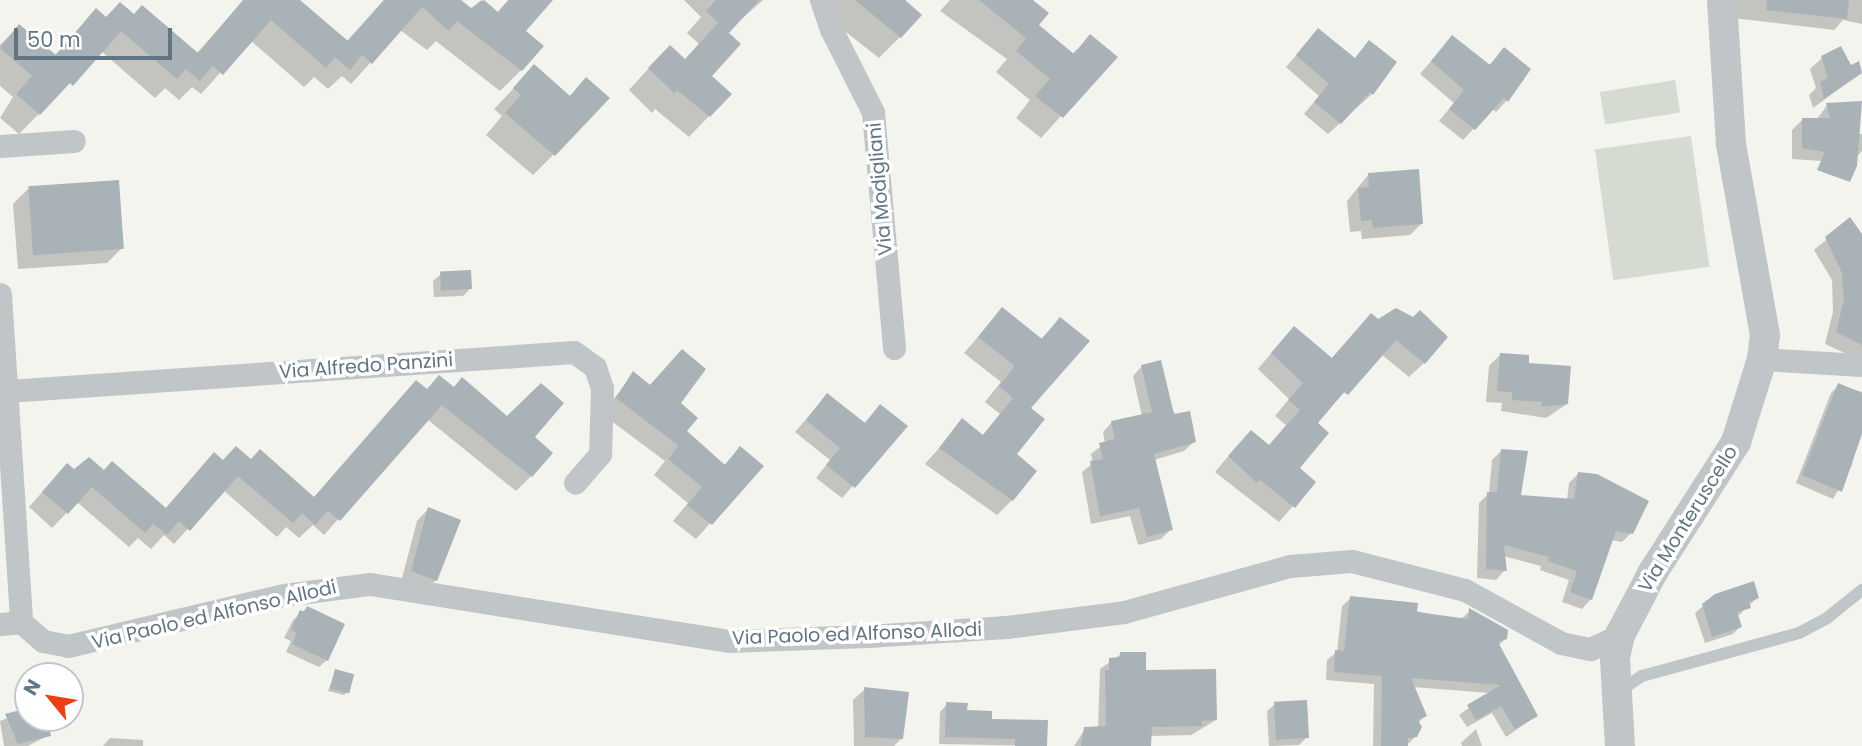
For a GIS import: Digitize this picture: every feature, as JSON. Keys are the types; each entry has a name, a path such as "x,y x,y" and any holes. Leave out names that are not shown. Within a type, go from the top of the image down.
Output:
{"street":[{"name":"Via Modigliani","path":"821,0 831,29 873,112 894,348"},
{"name":"Via Monteruscello","path":"1620,746 1615,657 1620,635 1653,572 1736,442 1762,359 1765,335 1731,144 1722,0"},
{"path":"0,146 75,141"},
{"path":"0,294 7,391 10,623"},
{"name":"Via Alfredo Panzini","path":"7,391 574,352 595,367 602,388 600,454 575,483"},
{"path":"1762,359 1862,365"},
{"name":"Via Paolo ed Alfonso Allodi","path":"10,623 43,641 68,646 284,595 370,584 729,641 868,636 1006,627 1124,612 1290,566 1352,561 1465,590 1560,643 1590,649 1620,635"}],"lane":[{"path":"1617,692 1642,676 1799,633 1828,618 1862,590"}],"shaded area":[{"path":"1675,80 1680,113 1605,124 1600,92"},
{"path":"1691,136 1709,267 1613,280 1595,149"}],"building":[{"path":"243,0 300,0 348,41 384,0 461,0 471,8 484,0 498,12 509,0 553,0 526,31 544,46 522,71 457,21 449,31 422,7 372,64 362,55 350,70 335,57 326,68 271,20 223,75 213,66 200,81 186,69 177,79 121,31 73,86 70,83 40,115 16,94 32,76 0,48 19,24 56,55 96,8 106,17 120,2 134,14 142,5 198,53"},
{"path":"716,0 759,0 729,33 706,11"},
{"path":"855,0 905,0 922,15 901,38"},
{"path":"979,0 1033,0 1049,13 1039,25 1074,54 1090,34 1118,57 1063,118 1035,96 1050,79 1016,51 1026,38"},
{"path":"1767,0 1849,0 1847,19 1766,10"},
{"path":"718,23 741,44 712,76 732,94 710,117 677,90 674,93 648,68 670,45 685,59"},
{"path":"1318,28 1355,58 1369,40 1397,62 1373,95 1370,92 1341,124 1314,102 1329,84 1296,55"},
{"path":"1452,35 1490,65 1504,47 1531,69 1508,102 1504,98 1475,130 1449,109 1464,90 1431,61"},
{"path":"1841,46 1851,65 1859,61 1862,73 1824,99 1820,82 1828,78 1821,56"},
{"path":"534,64 570,96 586,77 610,98 555,156 505,113 521,95 513,88"},
{"path":"1862,101 1857,166 1850,182 1817,170 1825,152 1802,148 1802,118 1830,118 1826,103"},
{"path":"1419,169 1423,224 1373,228 1372,220 1361,221 1358,188 1369,187 1368,173"},
{"path":"119,180 124,249 33,255 28,186"},
{"path":"1850,217 1862,234 1862,345 1836,332 1844,300 1842,273 1825,237"},
{"path":"471,270 472,289 441,291 440,272"},
{"path":"1002,307 1042,339 1060,317 1090,341 1031,408 1045,419 1017,454 1037,471 1013,501 939,448 962,418 983,435 1013,398 999,386 1015,366 978,337"},
{"path":"1396,308 1413,317 1420,310 1448,337 1425,364 1396,340 1348,395 1344,392 1318,423 1329,433 1300,468 1316,482 1295,508 1260,480 1257,483 1228,456 1251,430 1269,445 1300,410 1288,400 1303,383 1271,353 1294,326 1332,358 1371,313 1378,319"},
{"path":"682,349 706,369 681,403 698,418 687,431 725,465 740,446 764,466 712,525 687,505 702,487 668,459 679,446 616,398 633,371 650,385"},
{"path":"1500,353 1529,355 1529,363 1571,366 1568,404 1541,407 1542,402 1512,400 1512,392 1497,391"},
{"path":"1161,360 1174,414 1190,411 1196,442 1154,454 1173,530 1147,537 1139,508 1100,516 1090,461 1103,459 1099,443 1115,439 1111,421 1152,412 1141,365"},
{"path":"439,375 454,387 462,377 507,416 541,383 564,403 535,437 553,453 532,477 442,405 340,521 328,511 315,525 302,513 293,523 238,476 190,531 179,521 167,535 153,524 145,533 92,487 68,514 42,492 67,463 74,469 89,457 104,470 112,461 166,508 214,452 223,460 236,446 251,459 260,449 314,497 416,380 427,389"},
{"path":"1838,383 1862,393 1862,434 1842,492 1802,475"},
{"path":"827,393 865,423 880,404 908,426 855,488 826,465 840,448 806,420"},
{"path":"1501,449 1528,451 1521,495 1574,499 1578,472 1597,474 1649,501 1633,534 1616,531 1592,600 1570,592 1577,571 1548,561 1549,557 1504,545 1507,571 1486,569 1487,492 1497,492"},
{"path":"428,507 461,520 437,581 411,571"},
{"path":"1754,581 1759,598 1749,602 1751,608 1737,612 1742,627 1712,637 1702,604 1715,594"},
{"path":"1350,596 1418,603 1417,612 1468,619 1469,608 1508,630 1507,639 1498,642 1538,716 1515,729 1501,706 1476,720 1467,705 1501,685 1411,678 1427,716 1418,720 1422,727 1417,737 1408,738 1408,746 1381,746 1382,676 1334,672 1335,650 1344,651"},
{"path":"307,606 345,624 328,661 292,644 297,633 291,630 300,610 304,612"},
{"path":"1120,652 1146,652 1146,670 1216,669 1217,720 1202,721 1202,726 1152,727 1151,746 1081,746 1084,727 1106,726 1105,670 1109,670 1109,658 1120,657"},
{"path":"335,669 354,674 349,693 330,688"},
{"path":"864,687 909,692 903,739 865,737"},
{"path":"1307,700 1309,738 1276,740 1274,702"},
{"path":"946,702 968,703 967,710 992,711 992,719 1048,720 1047,746 1015,746 1015,739 945,737"},
{"path":"14,712 14,732 50,732 51,736 18,744 5,714"}]}
